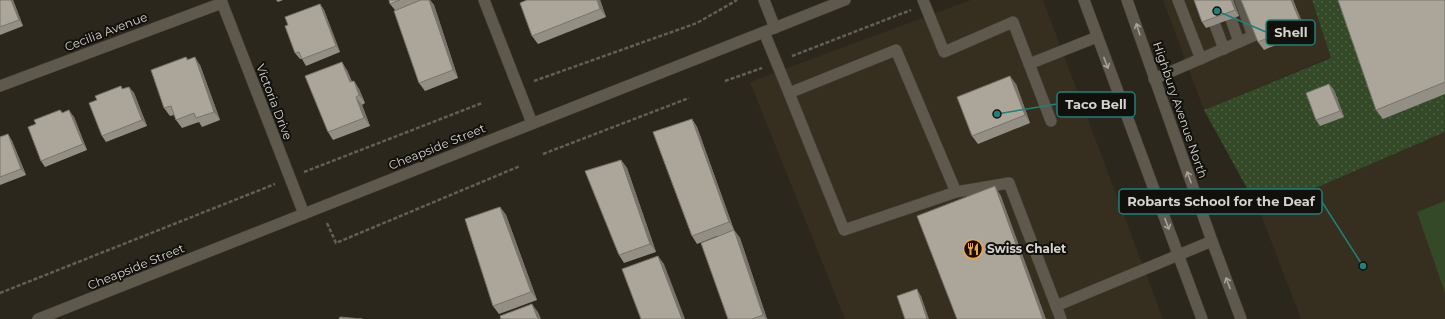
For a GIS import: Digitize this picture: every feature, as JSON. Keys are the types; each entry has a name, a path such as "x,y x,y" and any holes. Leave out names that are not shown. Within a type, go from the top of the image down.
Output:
{"street":[{"path":"484,0 532,123"},
{"path":"764,0 775,28"},
{"name":"Cheapside Street","path":"38,319 846,0"},
{"path":"923,0 944,52 1013,22 1051,121"},
{"path":"1084,0 1096,36 1202,319"},
{"name":"Highbury Avenue North","path":"1127,0 1241,319"},
{"path":"1178,0 1201,59"},
{"path":"1154,79 1253,36 1240,0"},
{"name":"Cecilia Avenue","path":"0,86 221,2"},
{"name":"Victoria Drive","path":"221,2 304,214"},
{"path":"1231,19 1239,42"},
{"path":"1215,25 1224,49"},
{"path":"764,32 844,230 956,192 1009,183 1061,319"},
{"path":"1029,64 1096,36"},
{"path":"789,93 896,50 956,192"},
{"path":"1056,306 1212,240"}],"path":[{"path":"533,82 697,23 737,0"},
{"path":"790,57 913,9"},
{"path":"725,81 764,67"},
{"path":"543,154 689,98"},
{"path":"302,172 482,103"},
{"path":"326,221 336,244 520,166"},
{"path":"0,293 276,183"}],"shaded area":[{"path":"971,0 1043,0 1163,319 845,319 750,82"},
{"path":"1163,0 1312,0 1331,57 1204,110"},
{"path":"1445,132 1445,319 1301,319 1260,212"}],"green space":[{"path":"1312,0 1445,0 1445,132 1260,212 1204,110 1331,58"},
{"path":"1445,201 1445,293 1417,212"}],"building":[{"path":"0,0 11,0 19,20 0,27"},
{"path":"389,0 400,0 390,4"},
{"path":"421,0 429,0 453,70 419,83 394,11"},
{"path":"527,0 597,0 600,9 532,36 520,3"},
{"path":"1194,0 1231,0 1235,10 1202,22"},
{"path":"1241,0 1291,0 1301,24 1258,42"},
{"path":"1338,0 1445,0 1445,82 1376,110"},
{"path":"320,4 336,46 302,59 299,52 295,53 285,26 288,25 285,17"},
{"path":"186,57 187,60 195,57 214,112 196,118 194,113 176,120 171,106 164,108 151,70"},
{"path":"342,62 350,82 354,81 359,95 356,97 364,118 328,132 305,76"},
{"path":"1010,76 1025,115 972,136 957,97"},
{"path":"1329,84 1340,111 1316,120 1306,93"},
{"path":"121,86 122,89 129,87 142,120 102,136 89,103 97,100 95,96"},
{"path":"60,110 62,113 69,110 83,144 41,161 28,127 36,124 34,120"},
{"path":"692,119 729,222 692,236 653,132"},
{"path":"8,134 21,169 0,177 0,137"},
{"path":"621,160 650,244 619,255 585,171"},
{"path":"995,186 1043,319 957,319 917,216"},
{"path":"500,207 531,292 493,306 465,219"},
{"path":"734,230 763,315 752,319 728,319 701,243"},
{"path":"658,256 682,319 641,319 622,269"},
{"path":"917,289 927,319 905,319 897,296"},
{"path":"532,304 538,319 501,319 500,316"},
{"path":"340,317 362,319 339,319"}],"place":[{"name":"Shell","path":"1217,11"},
{"name":"Taco Bell","path":"997,114"},
{"name":"Swiss Chalet","path":"973,249"},
{"name":"Robarts School for the Deaf","path":"1363,266"}]}
